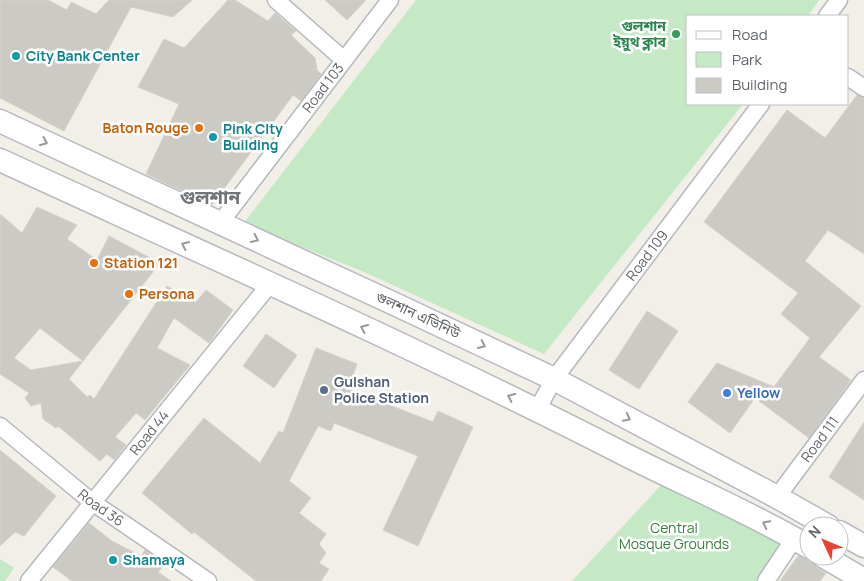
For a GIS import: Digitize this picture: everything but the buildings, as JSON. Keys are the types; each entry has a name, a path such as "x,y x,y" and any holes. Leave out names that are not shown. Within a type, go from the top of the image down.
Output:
{"main road":[{"name":"গুলশান এভিনিউ","path":"0,121 554,380 810,516"},
{"path":"0,160 270,284 537,410 799,541"},
{"path":"849,538 864,546"},
{"path":"840,566 864,580"}],"street":[{"path":"276,0 344,60"},
{"name":"Road 103","path":"220,223 390,0"},
{"path":"828,15 839,0"},
{"path":"849,78 864,88"},
{"name":"Road 109","path":"537,410 554,380 760,105"},
{"name":"Road 44","path":"29,581 270,284"},
{"name":"Road 111","path":"777,497 864,380"},
{"name":"Road 36","path":"0,426 92,502 208,581"},
{"path":"766,581 799,546"}],"green space":[{"path":"416,0 819,0 809,15 686,15 686,105 742,105 544,354 362,271 243,224"},
{"name":"Central Mosque Grounds","path":"664,482 786,545 762,581 572,581"},
{"path":"0,559 14,568 5,581 0,581"}],"place":[{"name":"গুলশান ইয়ুথ ক্লাব","path":"676,34"},
{"name":"City Bank Center","path":"16,56"},
{"name":"Baton Rouge","path":"199,128"},
{"name":"Pink CIty Building","path":"213,137"},
{"name":"Station 121","path":"94,263"},
{"name":"Persona","path":"129,294"},
{"name":"Gulshan Police Station","path":"324,390"},
{"name":"Yellow","path":"727,393"},
{"name":"Shamaya","path":"113,560"}],"district":[{"name":"গুলশান","path":"210,197"}]}
